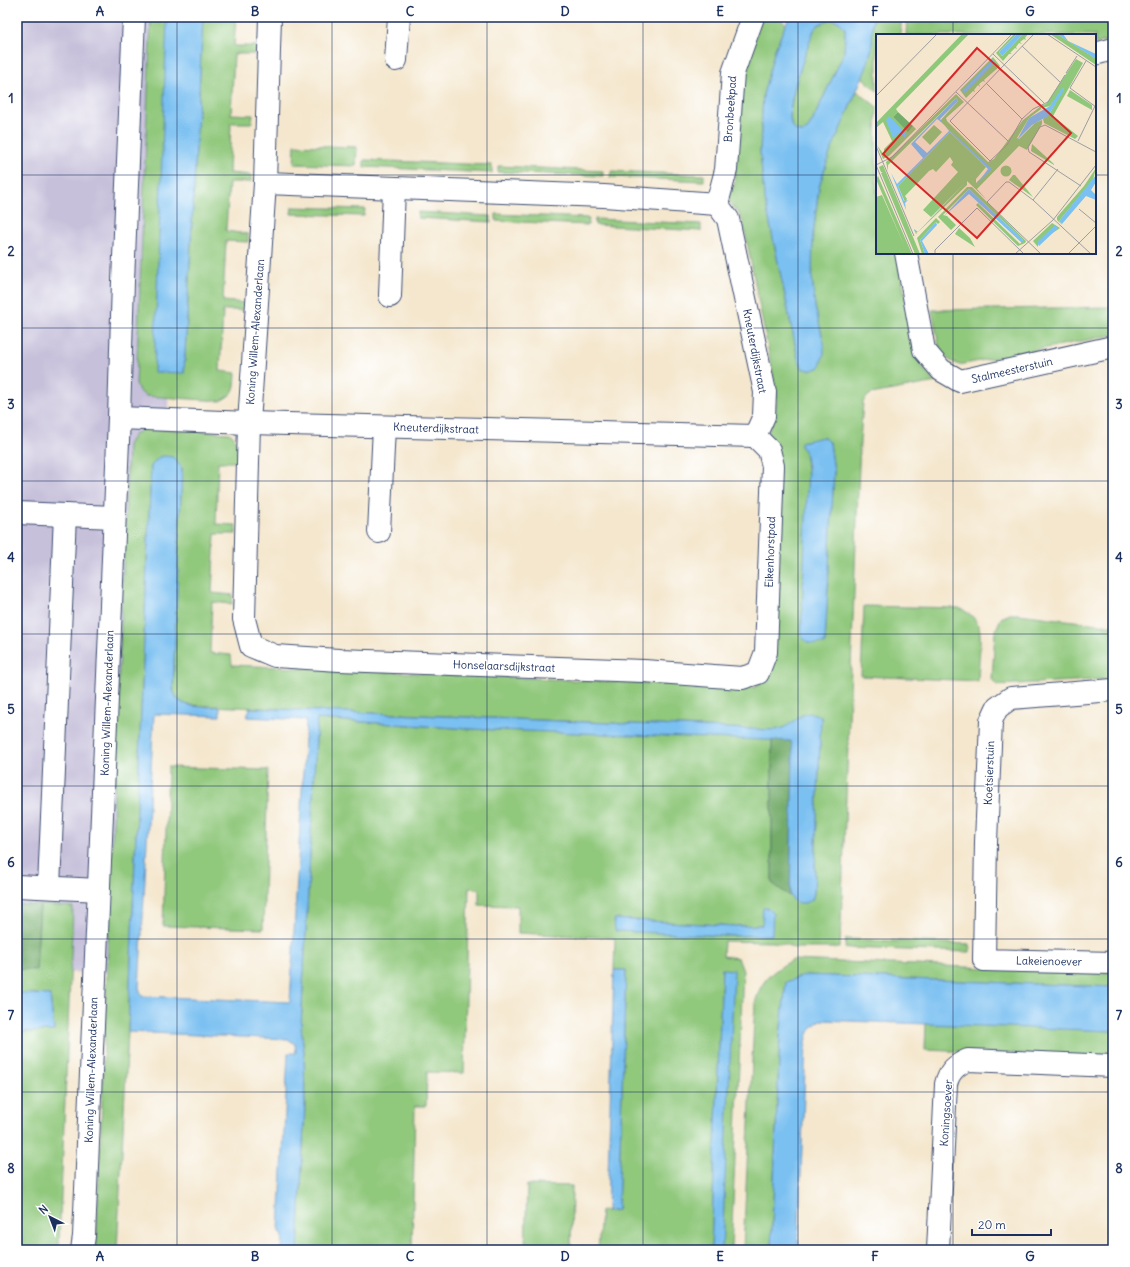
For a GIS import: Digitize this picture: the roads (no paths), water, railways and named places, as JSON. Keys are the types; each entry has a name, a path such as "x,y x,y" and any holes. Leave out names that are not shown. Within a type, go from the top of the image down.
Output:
{"street":[{"name":"Koning Willem-Alexanderlaan","path":"82,1250 84,1236 119,418 134,17"},
{"name":"Koning Willem-Alexanderlaan","path":"251,646 244,619 249,423 265,183 270,17"},
{"path":"396,60 399,17"},
{"name":"Bronbeekpad","path":"717,204 726,170 732,73 753,17"},
{"path":"1096,54 1113,49"},
{"path":"265,183 604,196 717,204"},
{"path":"390,296 394,188"},
{"name":"Kneuterdijkstraat","path":"119,418 384,427 755,436 764,416 765,392 728,219 717,204"},
{"name":"Stalmeesterstuin","path":"906,254 924,350 941,370 960,381 1113,347"},
{"path":"379,532 384,427"},
{"name":"Eikenhorstpad","path":"755,436 769,450 773,466 766,652 758,673"},
{"path":"17,513 114,517"},
{"path":"49,887 65,515"},
{"name":"Honselaarsdijkstraat","path":"251,646 275,656 339,660 644,671 742,678 758,673"},
{"name":"Koetsierstuin","path":"984,960 986,842 991,721 997,708 1011,698 1113,690"},
{"path":"17,886 99,890"},
{"name":"Lakeienoever","path":"984,960 1113,963"},
{"name":"Koningsoever","path":"938,1250 946,1084 948,1075 953,1068 959,1063 968,1060 1113,1066"}],"water":[{"path":"167,17 203,17 184,373 154,372"},
{"path":"789,17 873,17 872,48 866,69 830,153 819,187 813,235 812,278 815,307 824,343 824,354 819,368 811,370 803,369 798,358 764,195 760,151 763,95 775,49","holes":["831,19 839,22 845,28 844,53 812,122 807,130 803,132 797,131 794,129 791,122 790,110 796,81 814,30 818,25"]},
{"path":"823,437 830,443 834,471 825,644 814,644 803,639 801,635 808,467 805,452 801,447 801,442"},
{"path":"159,457 173,457 182,468 173,689 180,701 185,704 199,707 220,707 220,716 154,714 139,988 142,996 290,1002 306,720 247,717 250,708 774,730 788,725 808,713 821,717 814,893 812,900 805,903 796,903 790,896 793,756 791,741 471,729 317,719 301,1026 304,1053 305,1104 298,1250 282,1250 283,1236 279,1230 288,1053 296,1053 295,1044 288,1039 128,1032 151,466"},
{"path":"763,908 768,908 773,913 772,935 725,936 615,931 614,919 737,926 762,925"},
{"path":"722,969 734,970 722,1250 711,1250"},
{"path":"614,970 626,970 618,1210 607,1211"},
{"path":"806,975 1113,987 1113,1031 821,1020 811,1029 806,1042 798,1250 771,1250 780,1036 786,982"},
{"path":"17,993 50,995 54,1031 17,1032"}]}
